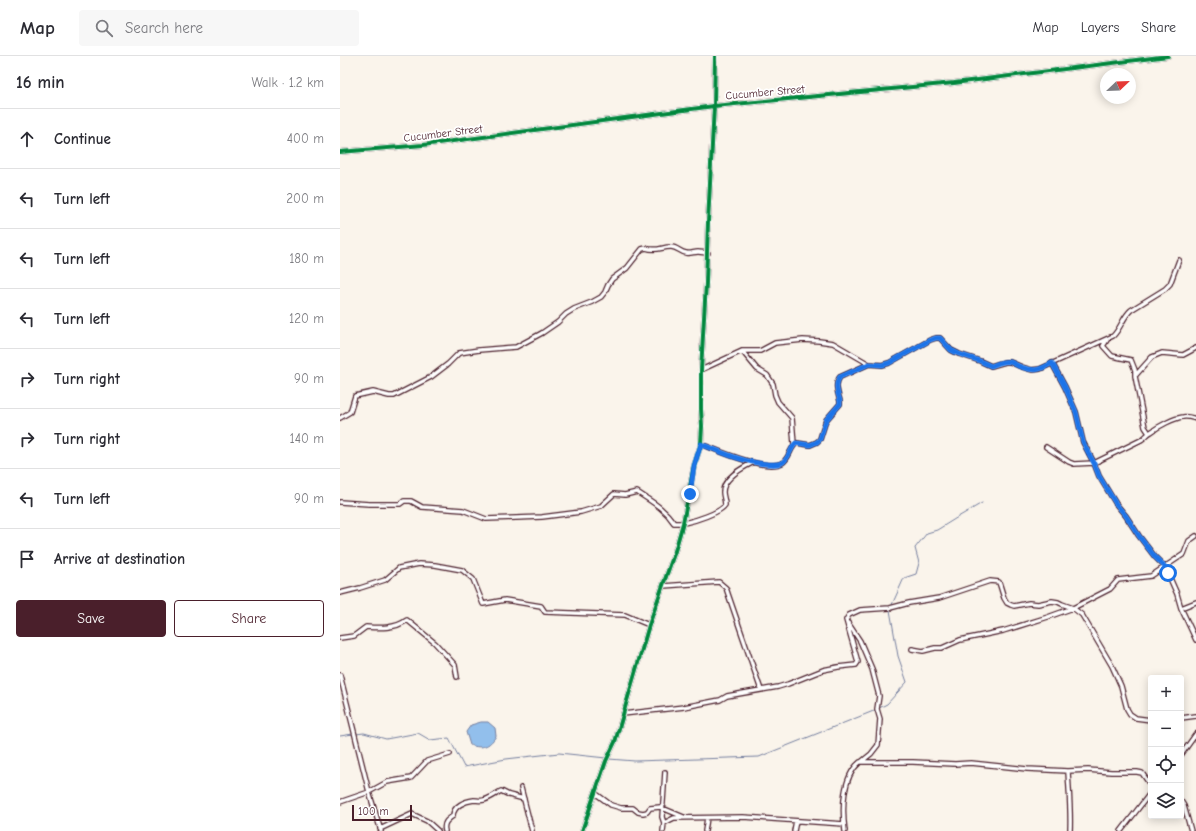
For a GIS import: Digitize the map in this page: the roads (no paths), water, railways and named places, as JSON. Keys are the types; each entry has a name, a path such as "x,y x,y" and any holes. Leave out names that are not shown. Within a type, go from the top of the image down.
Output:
{"street":[{"path":"582,831 606,761 617,736 649,625 684,523 694,466 701,444 701,370 708,253 715,56"},
{"name":"Cucumber Street","path":"340,152 423,145 714,106 954,83 1168,56"},
{"path":"340,418 350,412 355,396 373,392 394,396 431,377 459,353 516,347 558,322 574,309 601,297 606,292 612,279 627,268 642,249 646,248 652,250 671,247 677,248 685,253 708,253"},
{"path":"701,370 742,351 760,350 775,343 803,340 833,343 869,364 882,365 889,363 936,338 940,338 951,350 991,366 1010,362 1032,370 1040,369 1113,336 1117,332 1127,313 1165,289 1170,284 1179,260"},
{"path":"1107,339 1103,346 1112,356 1131,360 1135,370 1145,427 1149,433"},
{"path":"1135,376 1152,357 1162,354 1183,355 1196,348"},
{"path":"701,444 752,463 775,465 780,464 787,458 794,444 792,418 778,402 773,384 767,375 757,369 742,351"},
{"path":"1052,363 1076,412 1083,442 1099,476 1116,504 1139,536 1155,557 1165,567 1181,608 1196,640"},
{"path":"794,444 799,442 810,445 815,444 820,439 826,420 840,404 836,385 837,380 840,377 869,364"},
{"path":"1046,447 1072,464 1094,463 1142,440 1149,433 1161,426 1182,417 1196,419"},
{"path":"340,502 400,504 404,501 411,501 422,507 463,510 486,519 542,517 581,512 601,506 614,494 625,495 637,492 662,508 674,523 684,523 723,509 725,505 723,492 725,483 736,471 752,463"},
{"path":"912,649 923,651 942,648 960,640 1003,631 1073,608 1110,590 1118,580 1151,576 1184,554 1189,541 1196,536"},
{"path":"340,593 385,580 399,568 418,564 435,565 462,570 473,579 483,604 505,600 541,606 545,612 625,615 649,625"},
{"path":"623,714 684,707 720,700 728,696 788,684 822,670 856,665 858,662 857,655 846,620 849,615 860,610 890,608 939,598 990,581 996,581 1000,584 1007,603 1011,605 1014,606 1029,603 1038,604 1052,601 1073,608 1082,615 1112,666 1121,686 1127,709 1130,714 1136,718 1148,720"},
{"path":"663,586 719,582 726,588 761,690"},
{"path":"1181,608 1196,602"},
{"path":"340,638 354,636 366,627 380,628 401,624 406,620 435,643 450,659 455,665 457,677"},
{"path":"845,831 844,800 846,790 854,768 871,754 878,745 880,719 877,709 879,696 872,669 860,641 846,620"},
{"path":"340,675 356,734 369,792 381,830 412,814 427,821 438,831"},
{"path":"1184,718 1196,716"},
{"path":"1184,751 1196,734"},
{"path":"340,802 369,792 387,782 411,778 427,761 450,754"},
{"path":"860,762 971,763 1027,769 1137,772 1142,773 1149,783"},
{"path":"1068,771 1071,810 1070,831"},
{"path":"663,831 664,823 662,816 665,772"},
{"path":"521,788 532,831"},
{"path":"445,831 444,826 447,820 454,816 453,811 455,808 462,804 473,800 485,800 501,791 524,799"},
{"path":"595,793 611,805 621,808 633,808 638,812 643,813 655,807 660,807 688,818"},
{"path":"1121,831 1148,796"},
{"path":"1184,806 1191,831"},
{"path":"664,823 674,818 743,817 844,824"},
{"path":"705,831 706,818"},
{"path":"794,831 796,821"}],"water":[{"path":"481,722 488,722 495,728 496,736 488,745 478,747 470,745 466,732 471,725"}],"waterway":[{"path":"891,607 904,578 916,574 919,563 915,548 927,533 937,530 982,503"},
{"path":"879,708 887,704 907,682 898,656 890,610"},
{"path":"609,759 635,761 759,757 876,710"},
{"path":"356,734 364,733 386,739 418,733 430,740 449,738 464,767 506,759 559,753 606,758"},
{"path":"340,736 353,734"}]}
